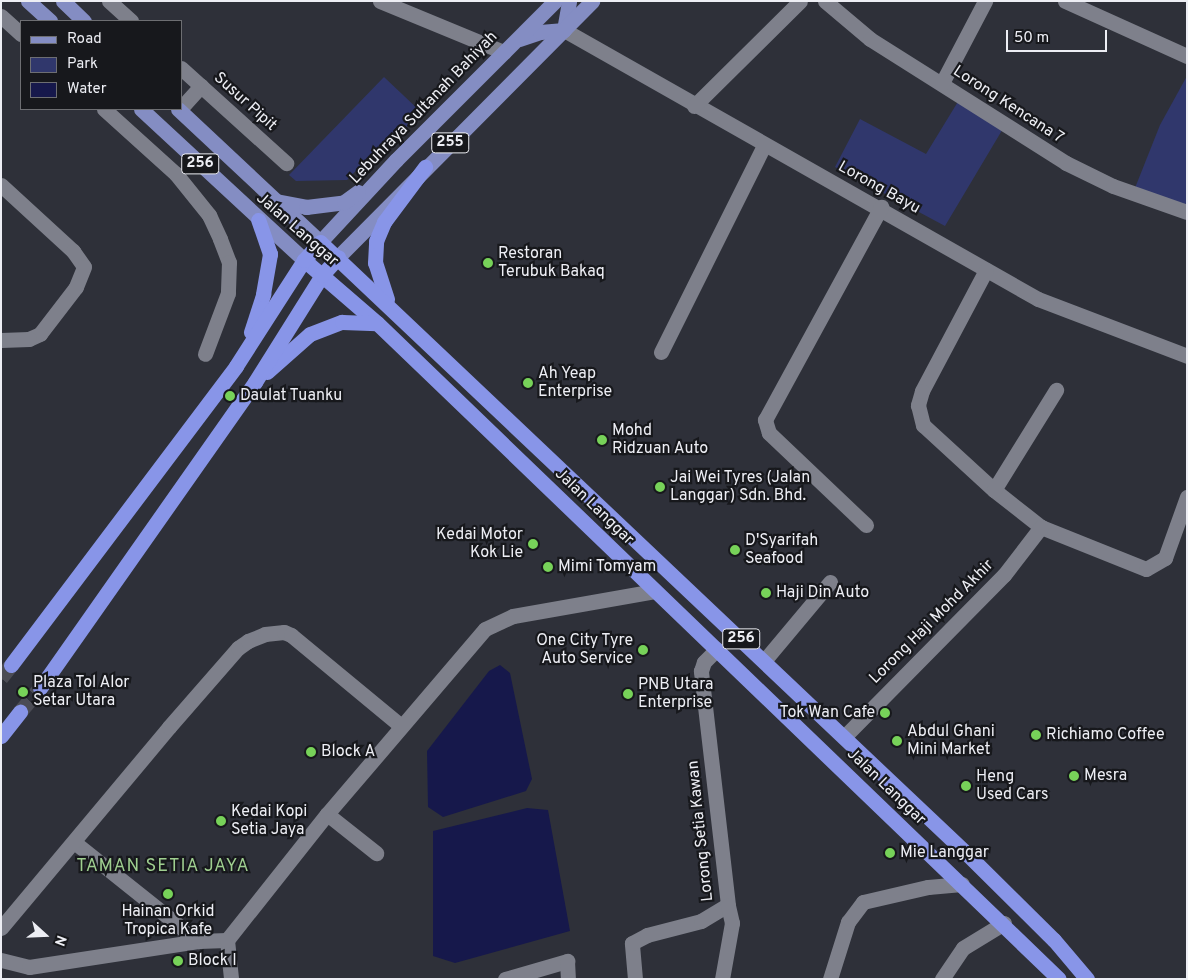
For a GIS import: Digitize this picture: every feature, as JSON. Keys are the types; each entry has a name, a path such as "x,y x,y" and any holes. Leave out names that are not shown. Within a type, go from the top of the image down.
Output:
{"highway":[{"path":"390,305 380,285 375,263 376,241 384,222 425,168"},
{"path":"236,366 260,302 270,254 258,220"},
{"name":"Jalan Langgar","path":"320,242 390,305 844,737 1032,918 1087,979"},
{"name":"255","path":"304,260 320,242"},
{"name":"255","path":"322,275 338,258"},
{"path":"11,665 236,366 304,260"},
{"name":"Jalan Langgar","path":"304,260 377,323 1004,923 1059,979"},
{"path":"40,688 77,640 256,382 322,275"},
{"path":"256,382 310,334 342,322 377,323"},
{"path":"1,736 20,712"}],"main road":[{"path":"28,1 49,20"},
{"path":"62,1 83,20"},
{"name":"Lebuhraya Sultanah Bahiyah","path":"320,242 396,160 555,1"},
{"path":"515,40 540,32 564,30 569,1"},
{"name":"255","path":"338,258 592,1"},
{"name":"Jalan Langgar","path":"143,110 258,220 304,260"},
{"name":"Jalan Langgar","path":"181,110 320,242"},
{"path":"274,200 306,208 344,202 396,160"}],"street":[{"path":"110,1 130,20"},
{"path":"380,1 504,52"},
{"path":"694,106 800,1"},
{"name":"Lorong Kencana 7","path":"825,1 870,39 942,82 1088,176 1187,212"},
{"path":"942,82 985,1"},
{"path":"1065,1 1187,56"},
{"path":"1,16 20,33"},
{"name":"Lorong Bayu","path":"564,30 694,106 881,207 986,270 1045,302 1187,356"},
{"name":"Susur Pipit","path":"182,69 286,163"},
{"path":"182,107 201,86"},
{"path":"105,110 176,174 209,215 220,239 229,262 228,293 206,354"},
{"path":"662,352 764,145"},
{"path":"1,185 73,250 84,267 76,287 40,334 29,339 1,340"},
{"path":"866,525 769,433 765,420 881,207"},
{"path":"986,270 929,377 918,405 923,425 994,490 1041,527 1146,570 1165,558 1187,497"},
{"path":"994,490 1056,390"},
{"name":"Lorong Haji Mohd Akhir","path":"844,737 1004,575 1041,527"},
{"path":"764,661 830,582"},
{"path":"231,979 227,940 327,814 485,630 498,621 655,591"},
{"path":"1,928 238,648 258,636 284,632 291,635 401,726"},
{"name":"Lorong Setia Kawan","path":"635,979 632,943 647,935 701,921 728,906 702,671 704,662 717,649"},
{"path":"327,814 376,853"},
{"path":"74,842 198,941"},
{"path":"830,979 848,922 863,902 890,894 962,884"},
{"path":"722,979 732,923 728,906"},
{"path":"942,979 963,948 1004,923"},
{"path":"1,960 29,967 198,941 227,940"},
{"path":"505,979 567,961 568,979"}],"green space":[{"path":"1187,76 1187,205 1135,188 1160,125"},
{"path":"384,77 421,112 386,149 381,145 347,180 296,181 289,175"},
{"path":"959,100 1004,127 945,226 835,167 860,119 926,154"}],"water":[{"path":"500,665 510,673 532,779 526,791 443,817 428,807 427,751 489,671"},
{"path":"527,808 548,810 570,931 455,963 433,956 433,831"}],"tunnel":[{"path":"1,678 11,665"},
{"path":"20,712 40,688"}],"place":[{"name":"Restoran Terubuk Bakaq","path":"488,263"},
{"name":"Ah Yeap Enterprise","path":"528,383"},
{"name":"Daulat Tuanku","path":"230,396"},
{"name":"Mohd Ridzuan Auto","path":"602,440"},
{"name":"Jai Wei Tyres (Jalan Langgar) Sdn. Bhd.","path":"660,487"},
{"name":"Kedai Motor Kok Lie","path":"533,544"},
{"name":"D'Syarifah Seafood","path":"735,550"},
{"name":"Mimi Tomyam","path":"548,567"},
{"name":"Haji Din Auto","path":"766,593"},
{"name":"One City Tyre Auto Service","path":"643,650"},
{"name":"Plaza Tol Alor Setar Utara","path":"23,692"},
{"name":"PNB Utara Enterprise","path":"628,694"},
{"name":"Tok Wan Cafe","path":"885,713"},
{"name":"Richiamo Coffee","path":"1036,735"},
{"name":"Abdul Ghani Mini Market","path":"897,741"},
{"name":"Block A","path":"311,752"},
{"name":"Mesra","path":"1074,776"},
{"name":"Heng Used Cars","path":"966,786"},
{"name":"Kedai Kopi Setia Jaya","path":"221,821"},
{"name":"Mie Langgar","path":"890,853"},
{"name":"Hainan Orkid Tropica Kafe","path":"168,894"},
{"name":"Block I","path":"178,961"}],"district":[{"name":"TAMAN SETIA JAYA","path":"163,867"}]}
